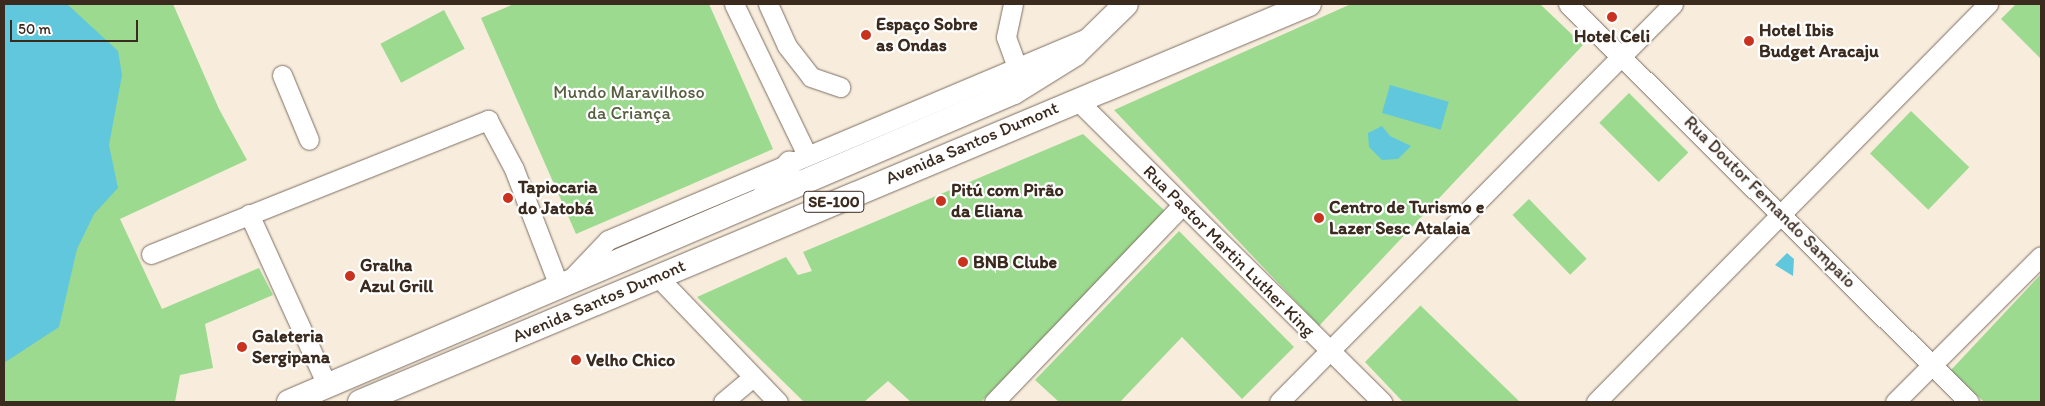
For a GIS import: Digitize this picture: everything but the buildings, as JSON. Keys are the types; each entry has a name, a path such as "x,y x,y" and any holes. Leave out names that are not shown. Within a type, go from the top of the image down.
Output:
{"main road":[{"name":"Avenida Santos Dumont","path":"289,402 563,285 764,195 1030,84 1076,54 1126,4"},
{"path":"1261,4 1299,8"},
{"name":"Avenida Santos Dumont","path":"360,402 1076,99 1299,8"},
{"path":"764,195 798,159"}],"street":[{"path":"737,4 798,159"},
{"path":"768,4 787,46 811,77 840,87"},
{"path":"1013,4 1006,37 1017,67"},
{"name":"Rua Doutor Fernando Sampaio","path":"1568,4 1782,212 1931,366 1969,402"},
{"path":"1279,402 1673,4"},
{"path":"1596,402 1988,4"},
{"path":"151,254 488,120 514,169 563,285 608,240 1099,32"},
{"path":"282,76 309,140"},
{"name":"Rua Pastor Martin Luther King","path":"1076,99 1382,402"},
{"path":"994,402 1182,205"},
{"path":"249,214 328,386"},
{"path":"1895,402 2041,256"},
{"path":"657,276 778,402"},
{"path":"723,402 753,377"}],"green space":[{"path":"4,4 173,4 219,109 247,160 120,219 162,309 259,268 273,295 205,324 213,368 180,375 175,402 4,402"},
{"name":"Mundo Maravilhoso da Criança","path":"514,4 709,4 773,149 576,234 481,18"},
{"name":"Centro de Turismo e Lazer Sesc Atalaia","path":"1351,4 1540,4 1583,45 1319,326 1114,110"},
{"path":"2016,4 2041,4 2041,59 2001,19"},
{"path":"444,10 465,49 401,83 380,44"},
{"path":"1629,93 1688,152 1659,182 1599,123"},
{"path":"1911,111 1969,167 1928,210 1870,153"},
{"name":"BNB Clube","path":"1083,134 1166,212 981,402 911,402 888,381 864,402 804,402 697,297 786,257 798,275 812,271 803,252"},
{"path":"1529,199 1587,259 1570,275 1512,215"},
{"path":"1179,231 1294,347 1242,399 1182,337 1120,402 1059,402 1035,380"},
{"path":"2041,274 2041,402 1984,402 1951,370"},
{"path":"1421,305 1520,402 1403,402 1365,362"}],"water":[{"path":"4,4 67,4 118,51 122,75 109,145 118,188 94,214 77,249 59,327 4,363"},
{"path":"1390,85 1449,102 1441,130 1382,113"},
{"path":"1382,126 1390,136 1411,146 1398,159 1382,160 1369,147 1368,133"},
{"path":"1787,253 1794,259 1793,276 1775,265"}],"place":[{"name":"Hotel Celi","path":"1612,17"},
{"name":"Espaço Sobre as Ondas","path":"866,35"},
{"name":"Hotel Ibis Budget Aracaju","path":"1749,41"},
{"name":"Tapiocaria do Jatobá","path":"508,198"},
{"name":"Pitú com Pirão da Eliana","path":"941,201"},
{"name":"Centro de Turismo e Lazer Sesc Atalaia","path":"1319,218"},
{"name":"BNB Clube","path":"963,262"},
{"name":"Gralha Azul Grill","path":"350,276"},
{"name":"Galeteria Sergipana","path":"242,347"},
{"name":"Velho Chico","path":"576,360"}]}
